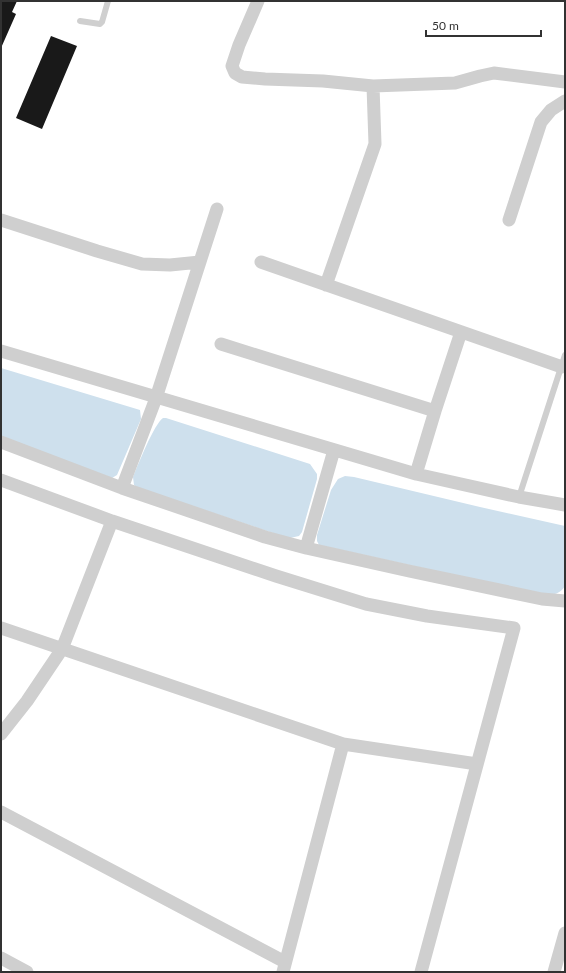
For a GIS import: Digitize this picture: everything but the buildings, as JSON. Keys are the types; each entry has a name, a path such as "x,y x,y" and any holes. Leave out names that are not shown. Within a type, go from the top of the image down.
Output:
{"street":[{"path":"258,1 239,45 232,66 235,74 242,77 323,81 373,86 455,83 494,73 565,82"},
{"path":"326,285 375,144 373,86"},
{"path":"509,220 541,122 551,110 565,101"},
{"path":"122,488 156,398 217,209"},
{"path":"1,220 142,264 170,265 200,262"},
{"path":"261,262 461,332 563,361"},
{"path":"416,474 461,332"},
{"path":"221,344 435,411"},
{"path":"1,351 416,474 519,497 565,505"},
{"path":"1,442 122,488 265,537 306,548 542,599 565,601"},
{"path":"306,548 334,450"},
{"path":"1,480 112,521 276,576 366,604 427,616 514,628 421,972"},
{"path":"1,734 27,701 62,649 112,521"},
{"path":"1,628 344,744 477,764"},
{"path":"1,812 284,967 344,744"},
{"path":"554,972 565,933"},
{"path":"1,958 27,972"}],"lane":[{"path":"80,21 100,24 102,22 108,1"},
{"path":"519,497 563,361"}],"water":[{"path":"1,368 140,410 141,419 117,475 112,478 1,437"},
{"path":"163,418 310,464 317,474 317,479 302,532 299,536 290,538 285,537 138,488 134,485 133,477 142,455 155,428"},
{"path":"345,476 565,526 565,586 556,594 545,595 319,545 317,535 331,490 338,479"}]}
